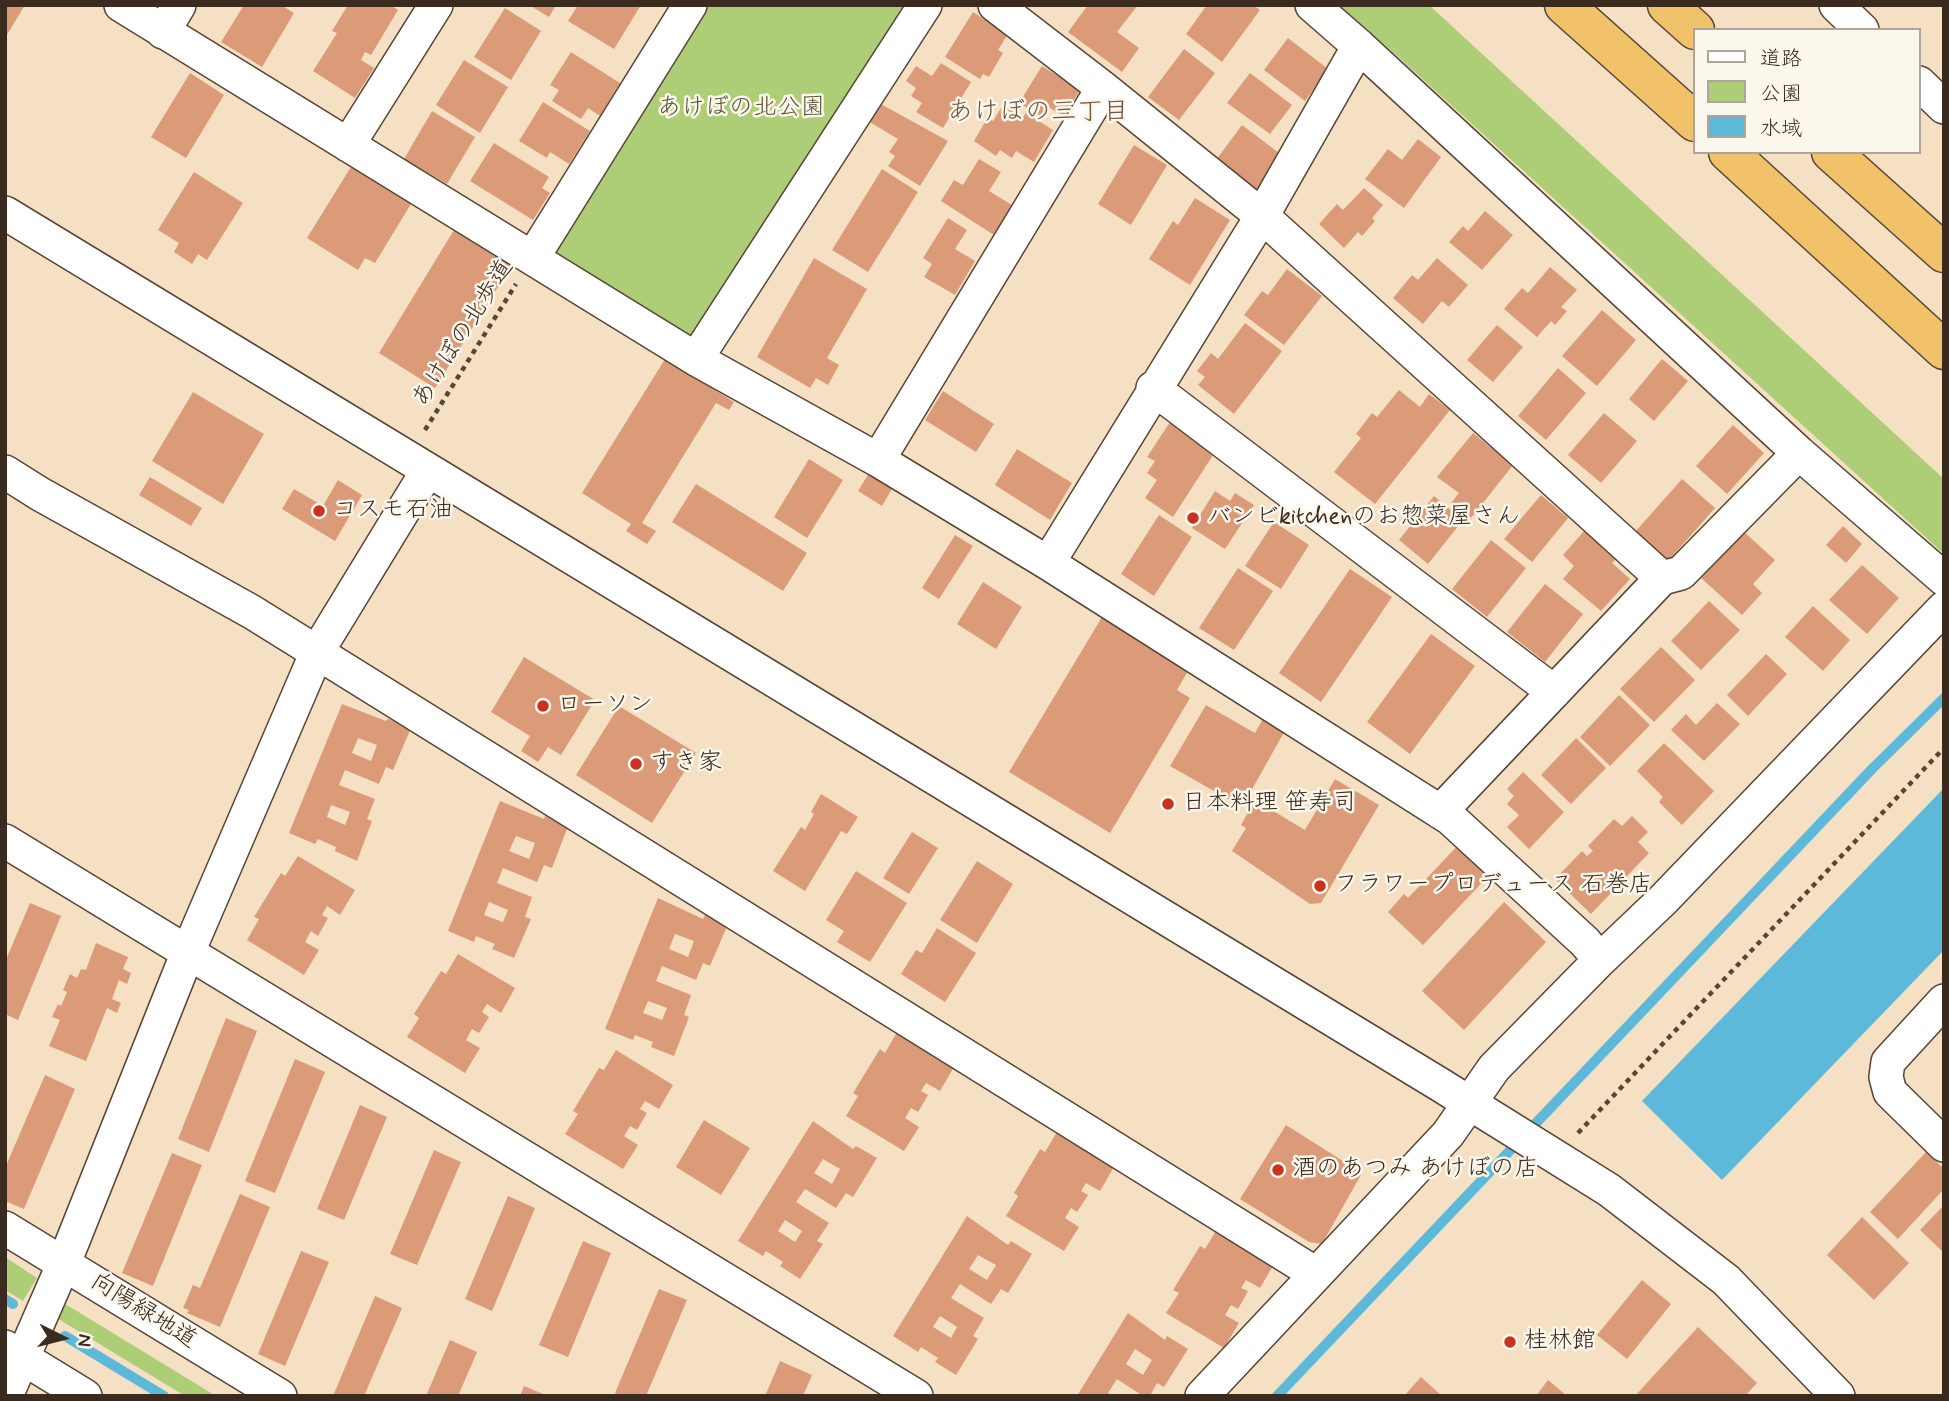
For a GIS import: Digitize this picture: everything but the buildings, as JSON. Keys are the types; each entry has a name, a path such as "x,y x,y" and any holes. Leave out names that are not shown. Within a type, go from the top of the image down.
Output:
{"highway":[{"path":"1564,5 1694,121"},
{"path":"1667,5 1694,29"},
{"path":"1730,154 1944,351"},
{"path":"1833,154 1944,253"}],"street":[{"path":"121,5 171,18 348,145 696,359 878,460 1048,563 1450,818 1576,933 1600,960"},
{"path":"348,145 436,5"},
{"path":"534,257 690,5"},
{"path":"696,359 925,5"},
{"path":"995,5 1262,216 1662,578"},
{"path":"1312,5 1799,453 1944,579"},
{"path":"1836,5 1860,28"},
{"path":"1048,563 1153,388 1262,216 1359,46"},
{"path":"1921,85 1944,107"},
{"path":"878,460 1103,88"},
{"path":"5,213 1507,1125 1563,1147 1609,1190 1726,1280 1824,1391"},
{"path":"1153,388 1554,692"},
{"path":"1440,812 1662,578 1682,573 1799,453"},
{"path":"6,1396 14,1352 64,1263 188,952 317,652 428,470"},
{"path":"5,472 253,612 1316,1274"},
{"path":"1202,1396 1448,1135 1494,1068 1663,900 1944,608"},
{"path":"5,841 916,1396"},
{"path":"1944,1001 1888,1062 1886,1077 1890,1092 1944,1145"},
{"name":"向陽緑地道","path":"5,1228 280,1396"},
{"path":"14,1352 85,1396"}],"path":[{"name":"あけぼの北歩道","path":"425,430 534,257"},
{"path":"1563,1147 1944,748"}],"green space":[{"name":"あけぼの北公園","path":"690,5 925,5 696,359 533,257"},
{"path":"1339,5 1429,5 1944,479 1944,554 1394,53"},
{"path":"5,1257 37,1278 23,1301 5,1290"},
{"path":"62,1302 216,1396 185,1396 55,1317"}],"water":[{"path":"1944,788 1944,950 1722,1180 1642,1101"}],"waterway":[{"path":"1277,1396 1872,769 1944,698"},
{"path":"5,1299 13,1304"},
{"path":"65,1336 164,1396"}],"place":[{"name":"コスモ石油","path":"319,511"},
{"name":"バンビkitchenのお惣菜屋さん","path":"1193,518"},
{"name":"ローソン","path":"543,706"},
{"name":"すき家","path":"636,764"},
{"name":"日本料理 笹寿司","path":"1168,804"},
{"name":"フラワープロデュース 石巻店","path":"1320,886"},
{"name":"酒のあつみ あけぼの店","path":"1278,1170"},
{"name":"桂林館","path":"1510,1342"}],"district":[{"name":"あけぼの三丁目","path":"1038,114"}]}
